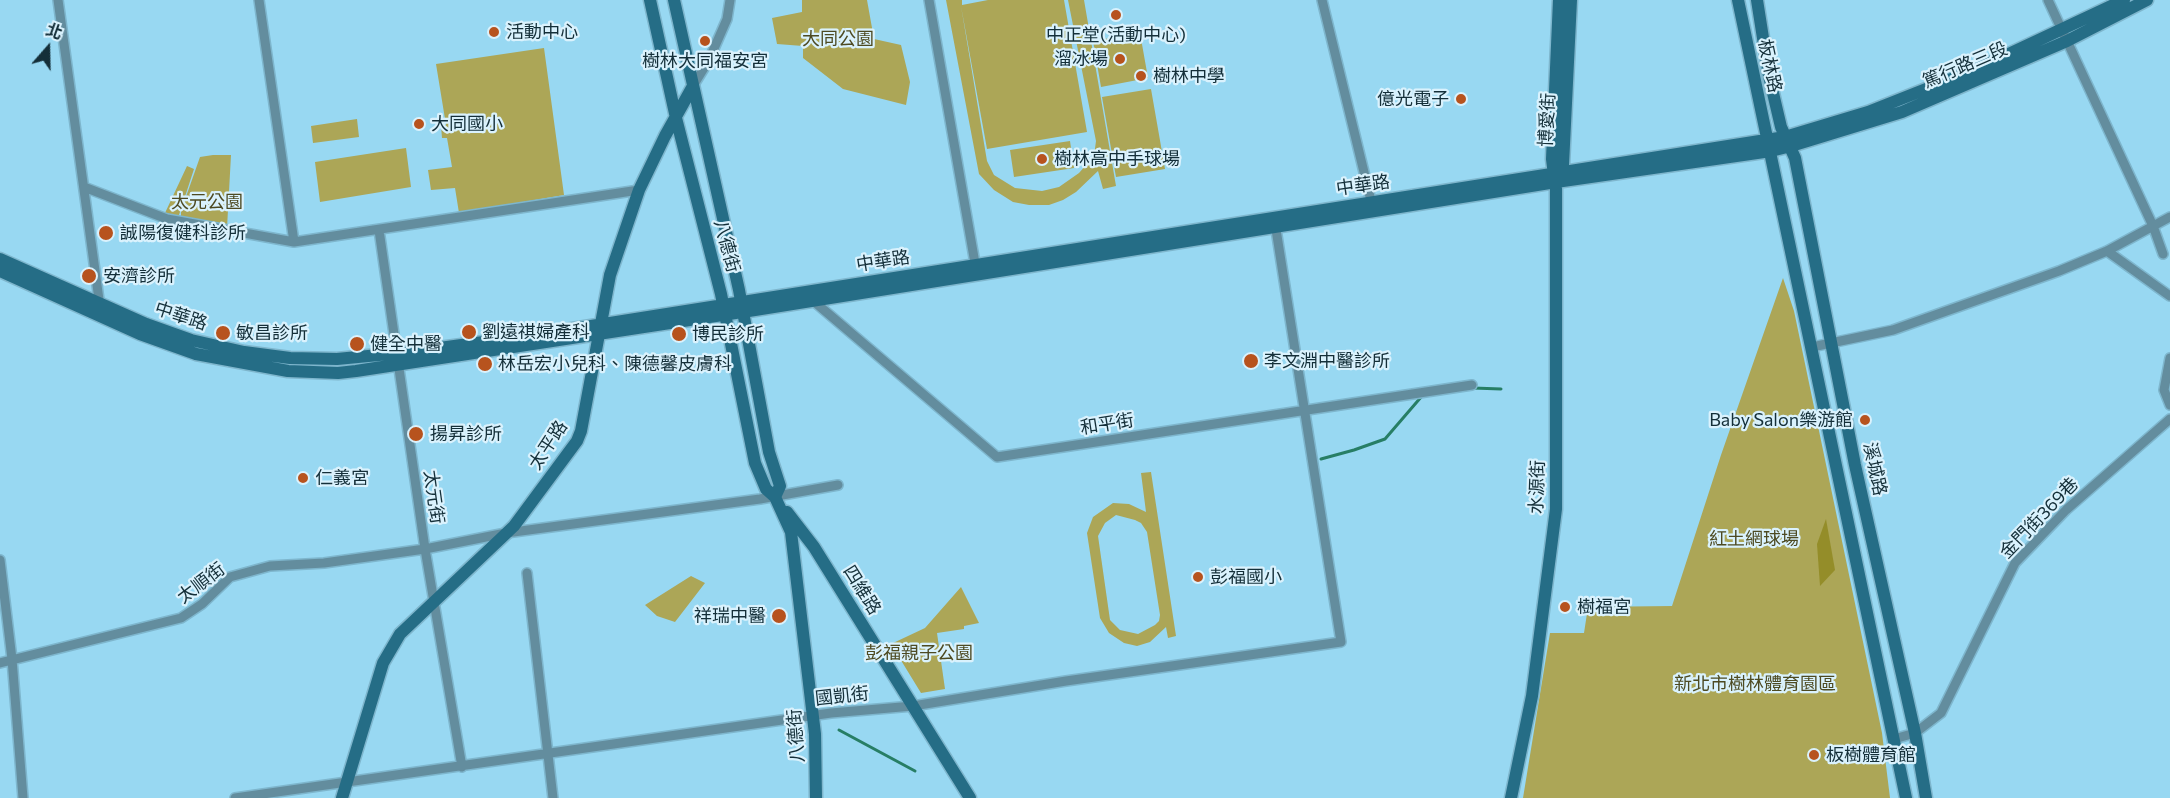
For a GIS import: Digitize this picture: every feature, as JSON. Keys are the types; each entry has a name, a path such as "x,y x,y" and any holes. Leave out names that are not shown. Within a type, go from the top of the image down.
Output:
{"street":[{"path":"58,0 100,310"},
{"path":"259,0 294,242"},
{"name":"八德街","path":"650,0 676,118 724,309 755,464 766,489 775,496 790,532 813,716 816,798"},
{"name":"八德街","path":"674,0 742,306 769,452 780,486 775,496"},
{"name":"太平路","path":"342,798 383,663 400,634 514,526 577,441 581,431 610,275 639,190 707,63 727,19 730,0"},
{"path":"928,0 976,269"},
{"path":"1322,0 1372,206"},
{"name":"博愛街","path":"1556,177 1552,159 1559,0"},
{"name":"博愛街","path":"1556,177 1563,165 1571,0"},
{"name":"板林路","path":"1738,0 1769,145"},
{"name":"板林路","path":"1756,0 1769,76 1781,127 1788,142"},
{"path":"2048,0 2153,226 2163,254"},
{"name":"篤行路三段","path":"2065,36 2124,0"},
{"name":"篤行路三段","path":"1788,142 2065,36 2147,0"},
{"name":"中華路","path":"0,259 100,310 140,334 196,354 271,368 338,373 397,359 976,269 1180,231 1275,222 1788,142"},
{"name":"溪城路","path":"1788,142 1795,158 1855,465 1915,733 1926,798"},
{"name":"溪城路","path":"1769,145 1906,798"},
{"name":"水源街","path":"1511,798 1532,696 1556,508 1556,177"},
{"path":"84,187 167,219 294,242 639,190"},
{"path":"1812,347 1893,330 2059,271 2107,251 2170,217"},
{"path":"1275,222 1305,410"},
{"name":"太元街","path":"379,230 425,549 462,767"},
{"path":"2107,251 2170,296"},
{"name":"中華路","path":"0,271 100,310"},
{"name":"和平街","path":"810,296 997,457 1472,385"},
{"path":"2170,358 2164,390 2170,405"},
{"name":"國凱街","path":"236,798 813,716 913,706 1066,681 1341,642 1305,410"},
{"name":"金門街369巷","path":"1894,739 1915,733 1941,713 2015,563 2066,510 2170,419"},
{"path":"506,532 775,496 838,485"},
{"name":"四維路","path":"775,496 814,548 970,798"},
{"name":"太順街","path":"0,663 181,618 202,604 230,577 270,566 324,562 425,549 506,532"},
{"path":"0,560 12,659 23,798"},
{"path":"527,573 553,798"}],"green space":[{"name":"大同公園","path":"802,0 867,0 874,39 901,45 910,82 906,105 843,89 803,58 803,46 777,44 772,18 802,12"},
{"path":"946,0 962,0 962,5 988,0 1064,0 1087,132 987,149 961,6 987,161 994,175 1015,188 1042,191 1059,187 1079,173 1094,156 1096,141 1068,0 1084,0 1116,186 1103,189 1098,171 1076,192 1063,200 1049,205 1029,205 1013,202 994,190 979,174"},
{"name":"溜冰場","path":"1140,33 1148,78 1101,87 1093,41"},
{"path":"544,48 564,195 459,213 455,188 431,190 428,170 452,167 447,138 442,138 441,126 446,125 436,64"},
{"path":"1151,89 1165,169 1116,177 1102,97"},
{"path":"357,119 359,137 313,143 311,126"},
{"name":"樹林高中手球場","path":"1070,141 1074,168 1014,177 1010,150"},
{"path":"406,148 411,187 320,202 315,162"},
{"name":"太元公園","path":"231,155 227,228 181,218 181,211 200,157"},
{"path":"187,166 194,169 178,218 165,213"},
{"name":"新北市樹林體育園區","path":"1783,278 1794,311 1882,733 1890,798 1523,798 1550,633 1584,633 1588,607 1672,606 1721,455"},
{"path":"1151,472 1176,636 1168,638 1166,627 1150,642 1137,646 1124,643 1109,633 1100,618 1087,533 1093,517 1113,503 1129,504 1146,512 1141,473","holes":["1116,515 1141,523 1147,532 1160,615 1155,625 1138,634 1120,630 1110,620 1098,536 1105,523"]},
{"path":"691,576 705,583 675,622 657,616 645,605"},
{"name":"彭福親子公園","path":"961,587 979,623 964,626 964,629 937,633 945,689 921,693 891,644 925,628"}],"shaded area":[{"path":"1826,519 1835,570 1820,586 1817,544"}],"waterway":[{"path":"1473,388 1501,389"},
{"path":"1321,459 1385,439 1422,396"},
{"path":"839,730 915,771"}],"place":[{"name":"中正堂(活動中心)","path":"1116,15"},
{"name":"活動中心","path":"494,32"},
{"name":"樹林大同福安宮","path":"705,41"},
{"name":"溜冰場","path":"1120,59"},
{"name":"樹林中學","path":"1141,76"},
{"name":"億光電子","path":"1461,99"},
{"name":"大同國小","path":"419,124"},
{"name":"樹林高中手球場","path":"1042,159"},
{"name":"誠陽復健科診所","path":"106,233"},
{"name":"安濟診所","path":"89,276"},
{"name":"劉遠祺婦產科","path":"469,332"},
{"name":"敏昌診所","path":"223,333"},
{"name":"博民診所","path":"679,334"},
{"name":"健全中醫","path":"357,344"},
{"name":"李文淵中醫診所","path":"1251,361"},
{"name":"林岳宏小兒科、陳德馨皮膚科","path":"485,364"},
{"name":"Baby Salon樂游館","path":"1865,420"},
{"name":"揚昇診所","path":"416,434"},
{"name":"仁義宮","path":"303,478"},
{"name":"彭福國小","path":"1198,577"},
{"name":"樹福宮","path":"1565,607"},
{"name":"祥瑞中醫","path":"779,616"},
{"name":"板樹體育館","path":"1814,755"}],"park label":[{"name":"紅土網球場","path":"1754,539"}]}
